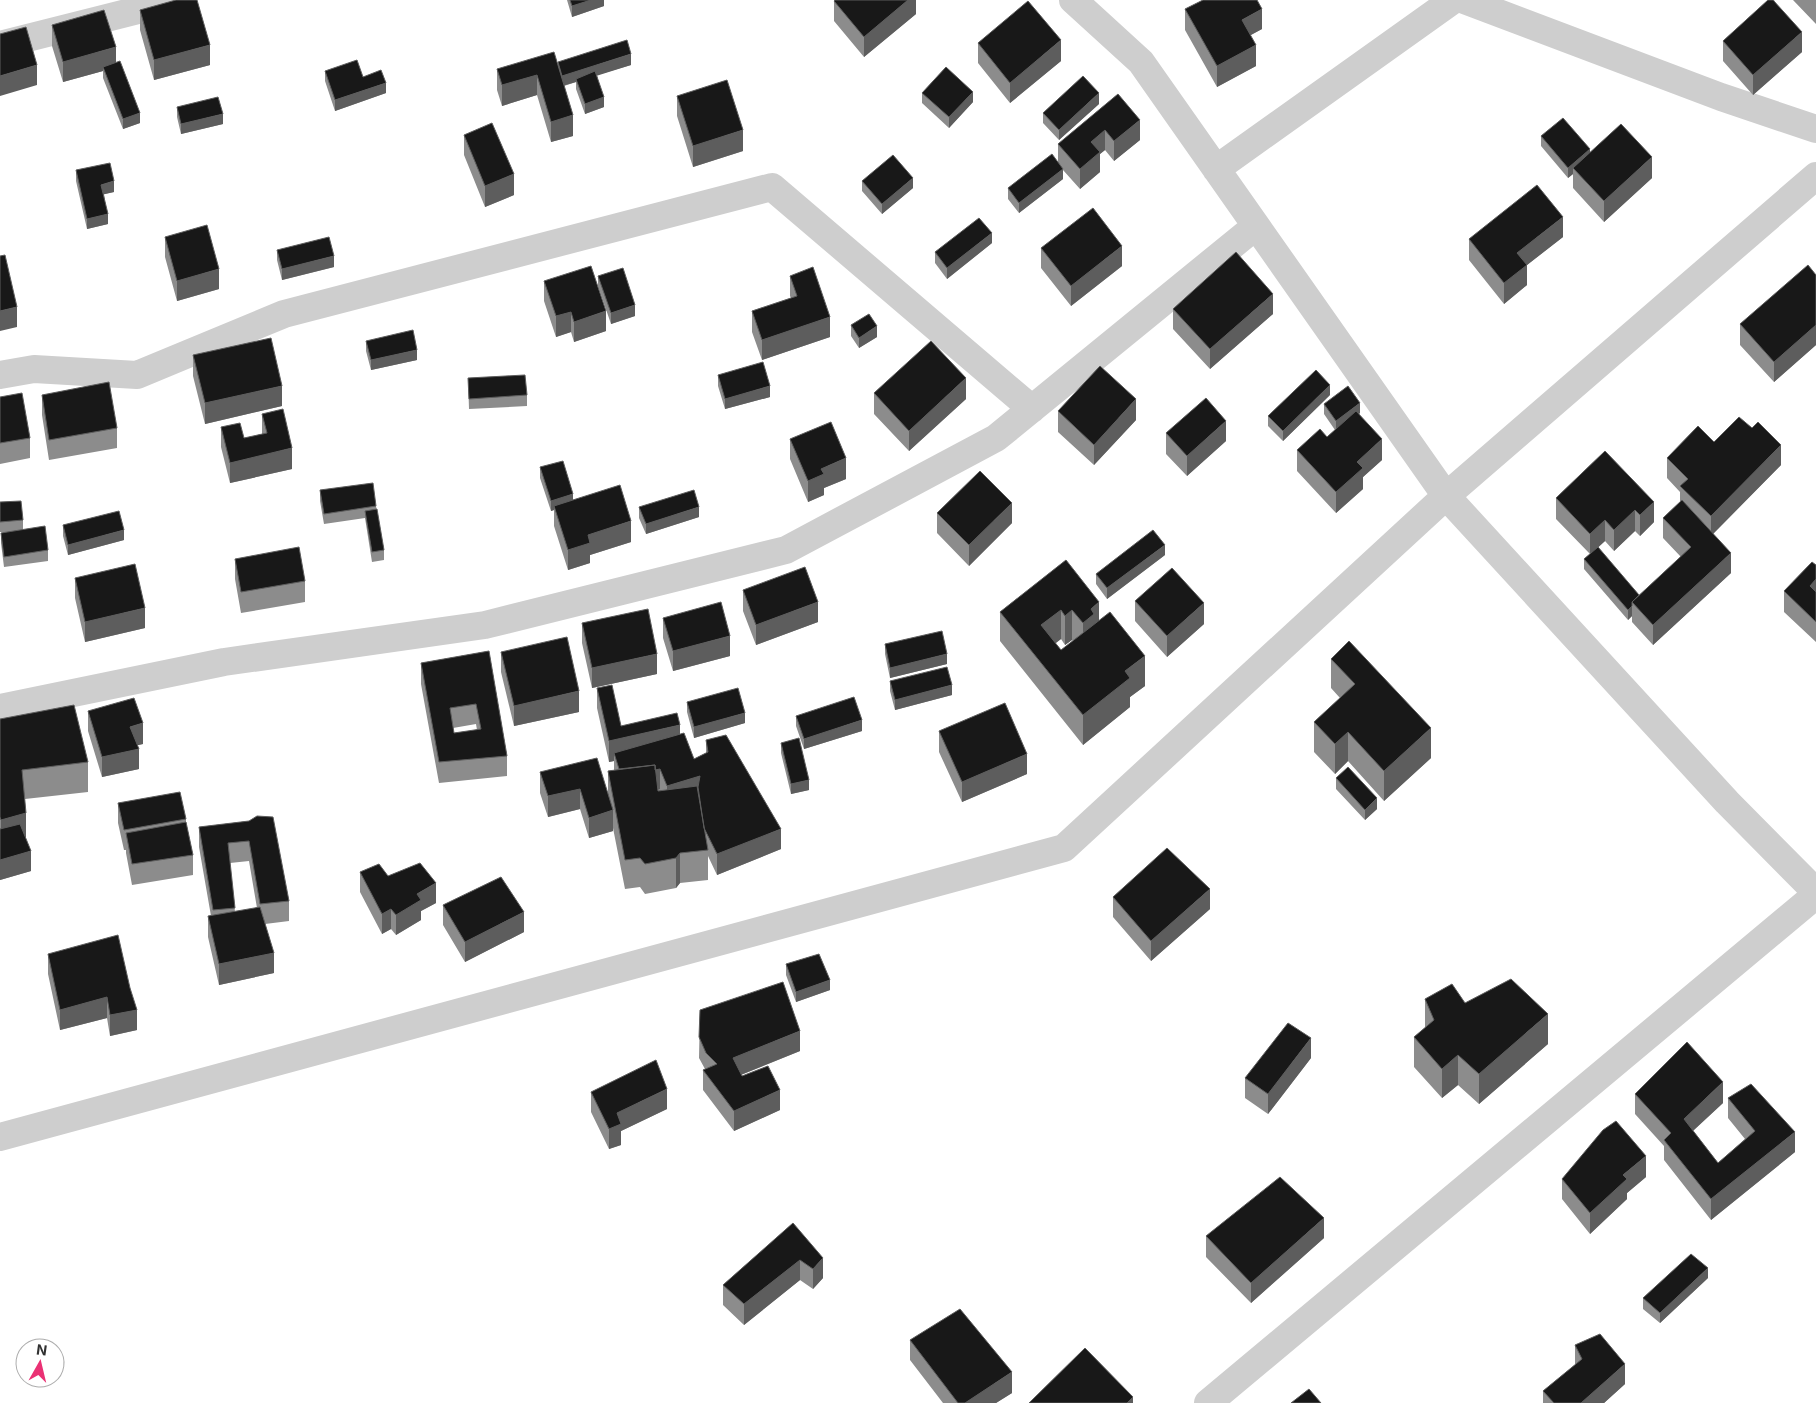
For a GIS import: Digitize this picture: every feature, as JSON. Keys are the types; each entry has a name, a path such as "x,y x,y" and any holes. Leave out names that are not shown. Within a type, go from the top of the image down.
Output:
{"street":[{"path":"0,45 178,0"},
{"path":"1073,0 1140,62 1446,496 1727,802 1816,894 1208,1403"},
{"path":"1216,169 1453,0"},
{"path":"1464,0 1492,3 1721,97 1816,129"},
{"path":"0,1137 1064,848 1446,496 1816,176"},
{"path":"0,375 34,369 137,375 284,314 772,187 1032,409"},
{"path":"0,708 224,662 485,625 786,550 996,438 1256,226"}],"building":[{"path":"176,0 197,0 210,45 154,60 140,10"},
{"path":"570,0 591,0 572,6"},
{"path":"835,0 908,0 864,37"},
{"path":"1203,0 1257,0 1262,9 1242,20 1256,45 1217,66 1185,9"},
{"path":"1768,0 1773,0 1802,32 1753,75 1723,41"},
{"path":"1028,1 1061,40 1010,83 978,43"},
{"path":"104,10 116,47 63,62 52,25"},
{"path":"26,27 37,65 0,76 0,34"},
{"path":"627,40 631,54 562,76 558,62"},
{"path":"554,52 573,115 551,122 537,75 502,85 497,69"},
{"path":"357,60 363,77 381,70 386,83 335,100 325,71"},
{"path":"120,61 140,113 123,119 103,67"},
{"path":"946,67 973,92 949,117 922,93"},
{"path":"595,71 604,97 585,104 576,79"},
{"path":"1083,76 1099,93 1059,130 1043,113"},
{"path":"727,80 743,130 693,146 677,96"},
{"path":"1118,94 1140,120 1114,141 1105,130 1091,142 1100,152 1080,169 1058,144"},
{"path":"218,97 223,114 181,124 177,107"},
{"path":"1563,118 1590,149 1568,168 1541,136"},
{"path":"492,123 514,174 485,186 464,135"},
{"path":"1621,124 1652,157 1604,201 1573,168"},
{"path":"1052,154 1063,169 1019,203 1008,188"},
{"path":"893,155 913,178 882,204 862,181"},
{"path":"110,163 114,181 101,185 108,214 87,219 76,170"},
{"path":"1537,185 1563,217 1517,253 1527,265 1504,283 1469,239"},
{"path":"1093,208 1122,246 1071,286 1041,248"},
{"path":"979,218 992,233 947,268 935,252"},
{"path":"207,225 219,269 177,281 165,237"},
{"path":"329,237 334,256 282,269 277,250"},
{"path":"1236,252 1273,294 1210,349 1173,309"},
{"path":"5,255 17,307 0,311 0,256"},
{"path":"1808,265 1816,275 1816,325 1774,362 1740,324"},
{"path":"591,266 606,311 574,322 571,312 556,316 544,281"},
{"path":"813,267 830,317 762,340 752,311 797,296 790,276"},
{"path":"623,268 635,305 611,313 598,276"},
{"path":"869,314 877,326 859,338 851,325"},
{"path":"413,330 417,350 371,360 366,341"},
{"path":"271,338 282,386 205,403 193,355"},
{"path":"931,341 966,378 909,431 874,393"},
{"path":"763,362 770,386 725,399 718,375"},
{"path":"1100,366 1136,399 1094,445 1058,411"},
{"path":"1316,370 1330,385 1283,431 1268,416"},
{"path":"525,375 527,395 469,399 468,378"},
{"path":"109,382 117,428 49,440 42,395"},
{"path":"1348,386 1360,403 1336,421 1324,404"},
{"path":"22,393 30,438 0,443 0,397"},
{"path":"1206,398 1226,421 1187,456 1166,433"},
{"path":"283,409 292,448 230,463 221,427 240,423 244,438 267,433 262,414"},
{"path":"1356,411 1382,439 1357,462 1363,468 1336,492 1297,450 1320,429 1327,437"},
{"path":"1739,417 1752,428 1758,422 1781,445 1711,516 1680,486 1688,479 1667,458 1698,426 1714,442"},
{"path":"831,422 846,458 821,469 824,474 808,481 790,439"},
{"path":"1605,451 1654,502 1640,515 1635,510 1614,530 1605,520 1590,534 1556,498"},
{"path":"563,461 573,494 551,501 540,467"},
{"path":"980,471 1012,503 969,545 937,513"},
{"path":"373,483 376,506 324,514 320,490"},
{"path":"620,485 631,521 588,535 590,543 568,550 554,506"},
{"path":"694,490 699,507 646,524 639,507"},
{"path":"1682,500 1731,553 1653,625 1632,602 1691,547 1663,518"},
{"path":"21,501 23,520 0,522 0,502"},
{"path":"377,509 384,550 372,552 365,511"},
{"path":"119,511 124,530 68,545 63,525"},
{"path":"45,526 48,550 4,557 1,533"},
{"path":"1153,530 1165,545 1107,588 1096,574"},
{"path":"299,547 305,581 241,592 235,559"},
{"path":"1598,547 1639,595 1632,602 1632,606 1628,610 1584,559"},
{"path":"1066,560 1099,602 1091,609 1094,614 1083,623 1072,610 1065,616 1061,610 1041,625 1061,650 1110,612 1145,656 1125,671 1130,678 1083,715 1000,612"},
{"path":"1812,562 1816,565 1816,579 1810,586 1816,592 1816,622 1784,591"},
{"path":"135,564 145,608 85,622 75,578"},
{"path":"805,567 818,602 756,625 743,590"},
{"path":"1172,568 1204,603 1167,636 1135,601"},
{"path":"721,602 730,636 673,651 663,618"},
{"path":"648,609 657,654 592,668 582,623"},
{"path":"942,631 947,654 890,668 885,644"},
{"path":"567,637 579,691 514,706 501,652"},
{"path":"1349,641 1431,728 1384,771 1348,732 1335,744 1314,722 1355,684 1331,659"},
{"path":"489,651 507,756 439,762 421,663","holes":["476,704 481,729 454,733 450,708"]},
{"path":"947,667 952,685 895,700 890,681"},
{"path":"612,685 621,726 677,713 680,725 609,741 597,688"},
{"path":"738,688 745,713 694,727 687,702"},
{"path":"854,697 862,720 804,739 796,716"},
{"path":"134,698 143,723 130,727 139,749 102,757 88,711"},
{"path":"1005,703 1027,754 962,782 939,731"},
{"path":"74,705 88,762 22,770 26,813 1,820 0,719"},
{"path":"684,733 694,759 708,752 706,740 726,735 781,829 717,854 704,828 698,787 700,776 667,786 660,769 655,770 655,765 619,769 614,753"},
{"path":"799,738 809,780 791,784 781,743"},
{"path":"597,758 613,810 589,818 580,789 548,796 540,772"},
{"path":"655,765 658,791 697,786 708,850 680,853 676,858 645,864 640,858 625,860 608,771"},
{"path":"1348,767 1377,798 1365,810 1336,778"},
{"path":"180,792 186,819 124,830 118,803"},
{"path":"257,816 273,817 289,901 260,904 249,841 228,843 235,908 213,910 199,827 249,821"},
{"path":"186,822 193,855 132,864 126,833"},
{"path":"20,824 31,851 0,860 0,829"},
{"path":"1167,848 1210,889 1151,941 1113,897"},
{"path":"420,863 436,883 417,894 421,900 396,915 391,909 382,914 360,872 379,864 388,876"},
{"path":"501,877 524,912 465,942 443,905"},
{"path":"260,907 274,953 219,964 208,916"},
{"path":"118,935 137,1010 110,1015 107,997 60,1010 48,954"},
{"path":"819,954 830,980 796,992 786,964"},
{"path":"1511,979 1548,1014 1479,1074 1458,1055 1442,1069 1414,1037 1434,1020 1425,999 1452,984 1465,1003"},
{"path":"783,982 800,1031 733,1058 742,1076 768,1066 780,1090 734,1111 703,1070 717,1064 706,1053 699,1037 700,1010"},
{"path":"1288,1023 1311,1038 1268,1094 1245,1078"},
{"path":"1687,1042 1723,1082 1684,1119 1718,1163 1755,1131 1728,1098 1751,1084 1795,1132 1711,1199 1664,1140 1671,1133 1635,1094"},
{"path":"656,1060 667,1089 617,1113 621,1124 609,1129 591,1092"},
{"path":"1616,1121 1646,1156 1623,1175 1627,1179 1590,1213 1562,1179 1603,1130"},
{"path":"1280,1177 1324,1218 1251,1283 1206,1236"},
{"path":"793,1223 823,1258 813,1269 800,1260 744,1304 723,1285"},
{"path":"1691,1254 1708,1268 1660,1313 1643,1298"},
{"path":"960,1309 1012,1372 965,1403 958,1403 910,1340"},
{"path":"1600,1334 1625,1364 1581,1403 1554,1403 1543,1391 1582,1359 1575,1345"},
{"path":"1085,1348 1133,1397 1127,1403 1029,1403"},
{"path":"1309,1389 1321,1403 1291,1403"}]}
